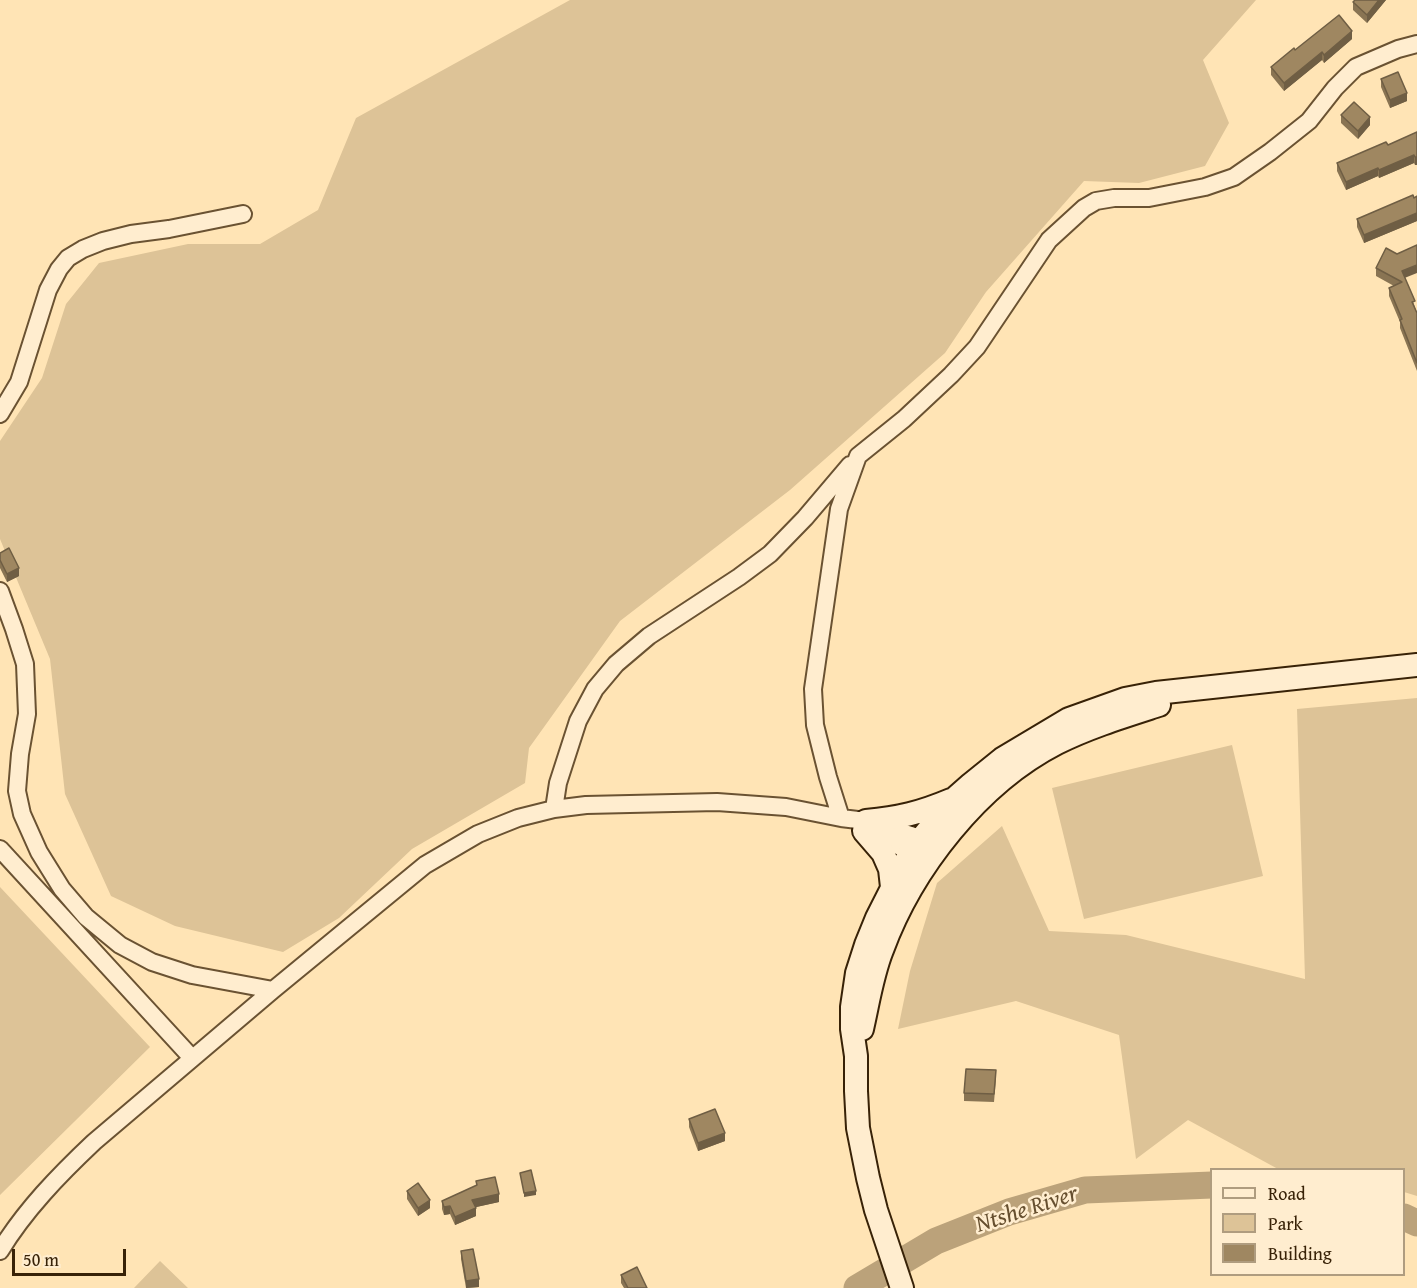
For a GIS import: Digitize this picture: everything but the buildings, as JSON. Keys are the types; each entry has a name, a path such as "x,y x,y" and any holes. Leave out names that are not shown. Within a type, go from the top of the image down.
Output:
{"street":[{"path":"554,809 558,783 578,721 594,689 616,664 649,636 770,554 805,518 858,456 904,419 977,347 1049,240 1084,208 1096,201 1114,198 1149,198 1205,187 1234,177 1309,121 1335,88 1356,67 1417,44"},
{"path":"0,414 19,382 48,290 59,269 68,258 103,241 243,214"},
{"path":"858,456 839,509 818,644 813,689 815,725 828,777 855,822 883,853 890,869 892,887"},
{"path":"0,591 26,664 27,714 17,791 22,814 39,852 62,889 86,917 120,945 152,962 192,975 273,990"},
{"path":"855,822 913,814 954,799 1002,759 1069,719 1125,699 1156,693 1417,665"},
{"path":"902,1288 876,1210 858,1128 856,1056 852,1029 852,1007 857,972 866,945 892,887 925,849 977,801 1000,781 1056,743 1121,717 1221,686"},
{"path":"856,1056 881,953 925,849 954,799"},
{"path":"0,1251 25,1214 67,1167 192,1058 425,865 478,834 518,818 554,809 586,805 717,802 786,807 855,822 925,849"},
{"path":"0,849 192,1058"}],"green space":[{"path":"570,0 1256,0 1203,60 1229,123 1205,166 1139,183 1084,181 986,292 945,353 790,490 620,621 529,748 525,783 412,849 339,918 283,952 175,926 111,896 65,794 50,659 0,539 0,441 42,378 66,304 99,263 188,244 260,244 318,210 356,118"},
{"path":"1417,698 1417,1196 1405,1192 1405,1168 1276,1168 1188,1120 1136,1159 1119,1035 1016,1001 898,1029 910,971 937,883 1002,826 1049,931 1126,935 1305,979 1297,709"},
{"path":"1232,745 1263,876 1084,919 1052,788"},
{"path":"0,887 150,1047 0,1195"},
{"path":"160,1261 188,1288 134,1288"}],"waterway":[{"name":"Ntshe River","path":"857,1288 936,1241 1009,1212 1085,1190 1210,1185"},
{"name":"Ntshe River","path":"1405,1217 1417,1223"}]}
